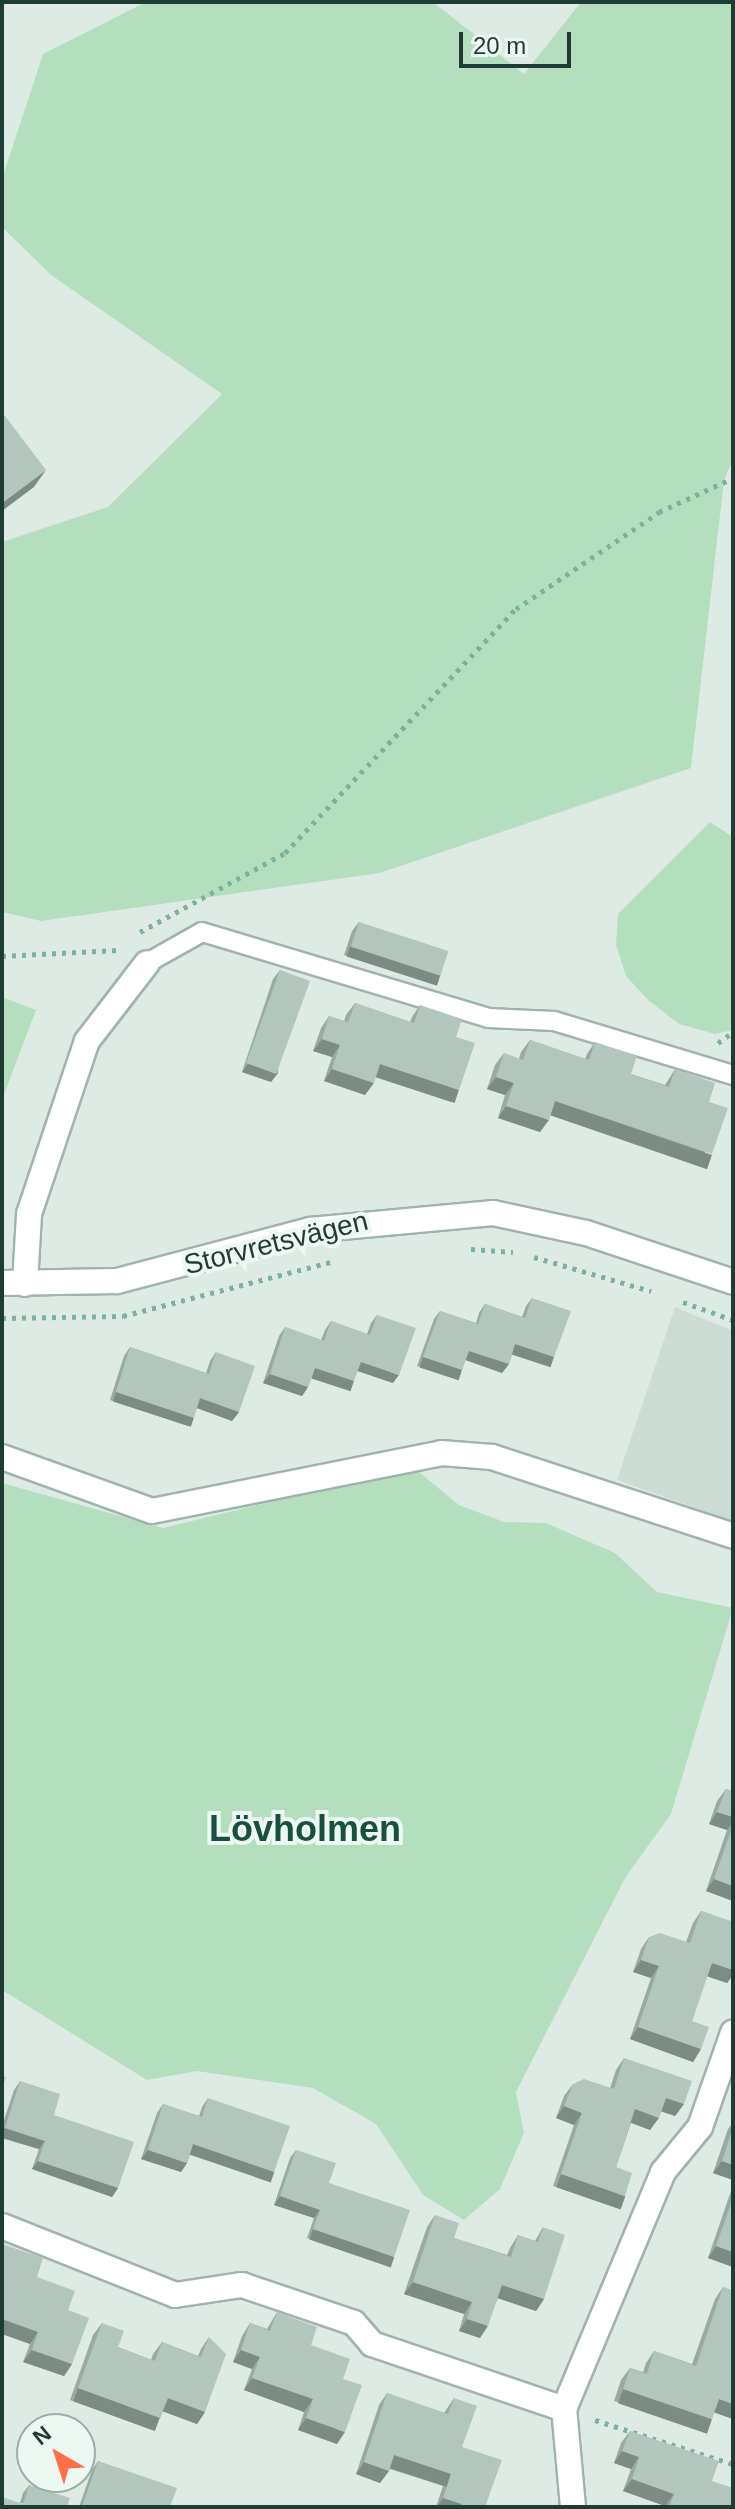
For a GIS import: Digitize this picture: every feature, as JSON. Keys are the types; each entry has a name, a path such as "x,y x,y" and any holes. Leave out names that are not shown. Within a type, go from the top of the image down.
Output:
{"street":[{"path":"14,1283 29,1214 87,1041 147,963"},
{"name":"Storvretsvägen","path":"14,1283 117,1281 373,1219 493,1213 586,1233 733,1282"},
{"path":"2,1457 152,1511 441,1453 492,1457 733,1536"},
{"path":"573,2507 564,2409 663,2172 700,2127 733,2033"},
{"path":"2,2226 175,2295 242,2285 354,2323 372,2344 564,2409"}],"lane":[{"path":"147,963 202,932 488,1018 554,1021 733,1075"}],"path":[{"path":"2,956 99,948 107,955 130,945 149,922 285,853 516,609 659,512 733,478"},
{"path":"457,1249 515,1252 662,1294"},
{"path":"2,1318 123,1316 342,1260"},
{"path":"677,1299 733,1320"},
{"path":"564,2409 733,2464"}],"shaded area":[{"path":"675,1307 733,1331 733,1521 617,1480"}],"green space":[{"path":"146,2 433,2 524,74 581,2 733,2 733,460 724,480 691,768 380,873 41,921 2,912 2,542 108,507 222,394 51,275 2,227 2,179 43,54"},
{"path":"710,822 733,837 733,1030 715,1034 679,1024 648,1000 626,976 616,945 618,914"},
{"path":"2,997 36,1010 2,1100"},
{"path":"413,1467 459,1505 504,1522 546,1523 615,1553 657,1592 733,1608 671,1814 625,1878 516,2092 524,2133 500,2189 464,2220 423,2195 376,2124 313,2088 197,2071 147,2080 2,1990 2,1483 163,1528"}],"building":[{"path":"2,412 46,470 2,503"},
{"path":"359,922 448,951 440,976 351,947"},
{"path":"280,970 310,981 276,1074 246,1063"},
{"path":"355,1003 414,1023 420,1005 462,1019 456,1037 475,1043 459,1090 380,1064 374,1083 332,1069 340,1045 322,1039 329,1016 348,1022"},
{"path":"530,1040 589,1060 595,1042 637,1056 631,1074 669,1087 675,1069 715,1083 709,1102 728,1108 712,1154 555,1101 549,1120 506,1106 514,1083 496,1077 504,1053 523,1060"},
{"path":"532,1298 571,1311 554,1357 515,1344 509,1364 469,1351 462,1370 423,1357 440,1311 478,1324 485,1304 525,1318"},
{"path":"377,1315 416,1328 399,1375 361,1362 354,1381 315,1368 308,1387 270,1374 285,1327 324,1341 331,1321 370,1335"},
{"path":"130,1347 209,1374 216,1352 255,1366 239,1412 200,1398 194,1418 116,1392"},
{"path":"726,1789 733,1791 733,1817 717,1812"},
{"path":"733,1825 733,1886 714,1879"},
{"path":"701,1911 733,1922 733,1970 712,1963 692,2021 709,2027 701,2049 638,2027 659,1966 641,1960 649,1937 660,1933 690,1943"},
{"path":"624,2058 692,2081 684,2104 666,2098 659,2118 635,2109 616,2167 632,2173 625,2196 561,2174 582,2113 564,2106 573,2084 584,2079 614,2089"},
{"path":"20,2081 60,2094 54,2115 134,2142 118,2188 38,2161 45,2141 5,2128"},
{"path":"208,2098 290,2126 274,2172 193,2144 187,2163 148,2150 163,2104 202,2117"},
{"path":"733,2127 733,2165 722,2161"},
{"path":"296,2150 336,2163 329,2183 410,2210 394,2257 313,2229 320,2210 280,2196"},
{"path":"733,2198 733,2252 716,2246"},
{"path":"435,2215 459,2223 454,2238 511,2257 518,2235 538,2242 543,2227 565,2235 544,2299 502,2285 488,2326 467,2319 472,2302 413,2282"},
{"path":"2,2244 43,2258 37,2277 75,2291 68,2310 89,2318 72,2364 32,2350 38,2332 2,2319"},
{"path":"723,2287 733,2291 733,2404 719,2399 712,2419 623,2389 630,2368 647,2374 654,2351 696,2366"},
{"path":"277,2312 317,2327 311,2345 350,2359 343,2379 362,2385 345,2432 306,2418 313,2399 252,2378 260,2357 241,2350 250,2323 270,2331"},
{"path":"102,2323 124,2331 118,2347 155,2361 162,2342 201,2357 209,2337 226,2354 205,2412 168,2398 160,2418 78,2388"},
{"path":"387,2393 448,2414 454,2398 477,2406 462,2447 502,2460 485,2507 461,2507 462,2504 443,2498 451,2474 394,2455 389,2471 364,2462"},
{"path":"630,2431 719,2461 712,2481 733,2488 733,2507 669,2507 674,2494 632,2479 639,2457 622,2451"},
{"path":"98,2461 177,2488 170,2507 82,2506 87,2493 96,2493"},
{"path":"26,2493 54,2493 70,2498 67,2507 2,2507 2,2497 23,2504"}],"district":[{"name":"Lövholmen","path":"305,1829"}]}
